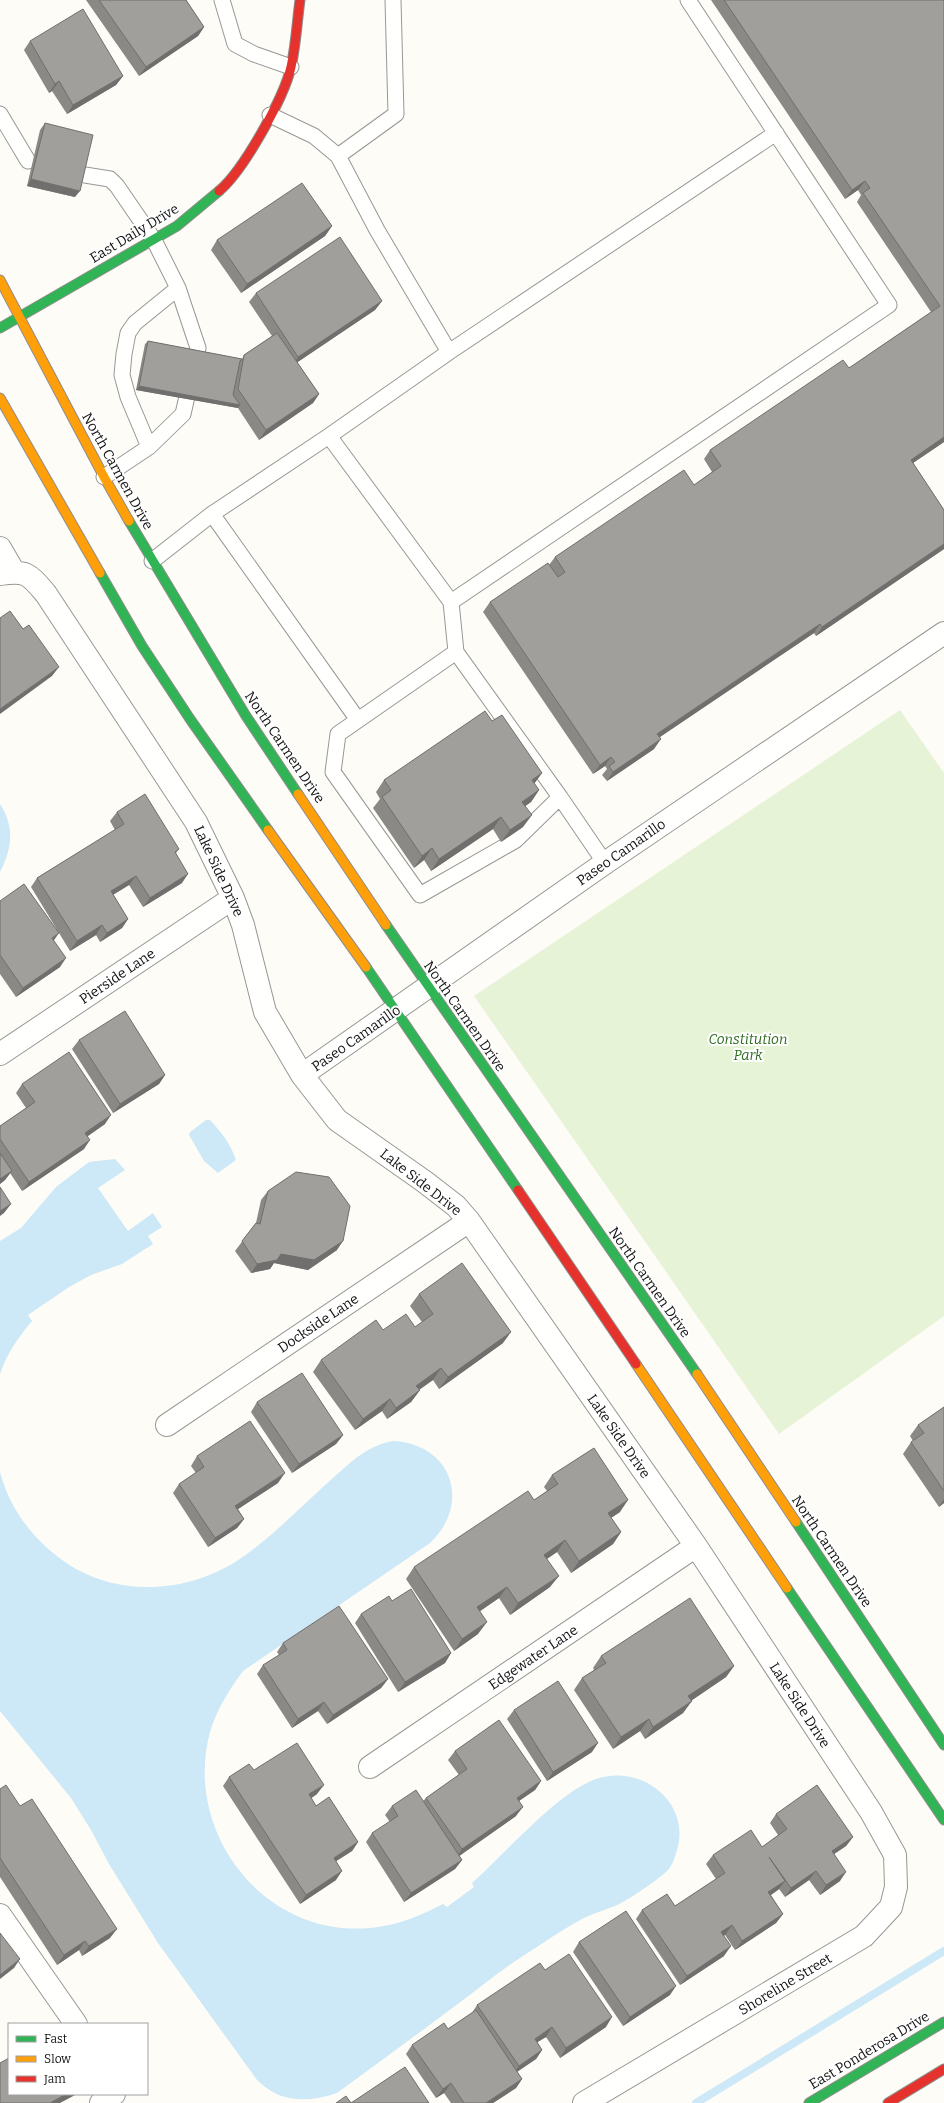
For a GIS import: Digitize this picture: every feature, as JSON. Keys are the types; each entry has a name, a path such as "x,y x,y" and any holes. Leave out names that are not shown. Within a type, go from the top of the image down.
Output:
{"main road":[{"name":"East Daily Drive","path":"0,328 177,226 226,185 246,158 282,94 291,67 300,0"},
{"name":"North Carmen Drive","path":"0,280 104,477 152,561 246,716 428,988 716,1402 944,1745"},
{"path":"0,398 146,652 190,719 396,1010 944,1820"},
{"name":"East Ponderosa Drive","path":"809,2103 944,2022"},
{"path":"888,2103 944,2069"}],"street":[{"path":"0,548 7,573"},
{"name":"Lake Side Drive","path":"7,573 23,572 33,579 46,594 196,822 233,898 243,925 265,1012 302,1075 337,1120 425,1182 456,1206 469,1221 696,1546 871,1812"},
{"name":"Paseo Camarillo","path":"302,1075 605,863 944,633"},
{"name":"Pierside Lane","path":"0,1054 233,898"},
{"name":"Dockside Lane","path":"167,1425 469,1221"},
{"name":"Edgewater Lane","path":"370,1767 696,1546"},
{"name":"Shoreline Street","path":"584,2103 864,1936 891,1907 896,1887 895,1856 871,1812"},
{"path":"0,1916 75,2023"},
{"path":"101,2103 113,2095"}],"lane":[{"path":"222,0 235,44 254,54 291,67"},
{"path":"338,156 396,114 392,0"},
{"path":"451,602 889,305 688,0"},
{"path":"0,114 28,161"},
{"path":"270,115 314,136 338,156 377,230 449,352"},
{"path":"152,561 212,514 329,436 449,352 776,133"},
{"path":"85,174 110,179 117,186 154,240 178,288 198,348 183,414 149,447 104,477"},
{"path":"149,447 128,397 122,375 124,354 128,333 135,323 178,288"},
{"path":"329,436 451,602 456,652 560,797 605,863"},
{"path":"212,514 358,720"},
{"path":"456,652 338,734 333,772 420,895 516,840 560,797"}],"green space":[{"name":"Constitution Park","path":"900,710 944,773 944,1316 779,1434 474,996"}],"water":[{"path":"0,804 8,821 10,838 7,855 0,872"},
{"path":"206,1120 210,1120 222,1134 236,1160 218,1173 204,1161 189,1135 190,1132"},
{"path":"115,1159 125,1170 98,1188 128,1231 153,1213 162,1227 148,1236 153,1244 122,1264 91,1275 69,1287 28,1315 32,1321 13,1346 0,1374 0,1241 21,1228 56,1187 89,1162"},
{"path":"393,1441 413,1445 430,1453 442,1464 449,1478 452,1494 450,1511 443,1527 430,1543 243,1671 233,1685 216,1715 210,1732 205,1771 209,1809 222,1844 243,1874 270,1900 302,1918 338,1927 378,1927 395,1924 443,1904 447,1907 474,1887 472,1883 550,1809 567,1795 583,1785 599,1778 616,1775 632,1777 647,1783 660,1792 670,1803 677,1817 679,1833 677,1850 673,1862 668,1870 649,1885 615,1906 576,1922 515,1961 337,2093 315,2098 294,2099 275,2093 266,2088 257,2080 158,1943 109,1864 91,1830 71,1798 0,1711 0,1472 11,1502 28,1528 39,1540 63,1560 76,1569 97,1578 119,1584 141,1587 164,1586 208,1576 247,1554 267,1538 356,1458 373,1447"}],"building":[{"path":"99,0 186,0 204,27 146,67"},
{"path":"724,0 944,0 944,437 911,460 944,510 944,544 822,627 820,624 657,734 661,739 613,772 609,766 615,762 611,757 600,765 490,602 548,563 558,577 565,572 555,557 684,470 694,485 721,466 710,450 843,360 849,368 940,306 863,193 870,188 865,181 852,190"},
{"path":"83,9 123,76 73,105 59,81 55,84 30,41"},
{"path":"45,123 93,135 80,191 31,179"},
{"path":"302,183 332,226 247,284 217,240"},
{"path":"340,237 382,301 298,357 256,293"},
{"path":"277,333 319,394 266,430 238,389 244,355"},
{"path":"148,341 242,359 240,361 233,395 240,405 139,386"},
{"path":"10,611 23,629 29,625 59,667 0,709 0,618"},
{"path":"485,711 492,721 502,715 542,773 532,780 539,790 522,802 532,815 510,830 501,817 439,859 432,848 422,856 382,797 391,790 384,780"},
{"path":"145,794 179,849 175,852 188,874 150,898 136,876 111,891 128,919 107,933 102,925 77,941 37,878 124,824 117,812"},
{"path":"24,884 59,933 52,938 66,958 23,988 0,955 0,901"},
{"path":"125,1011 165,1075 120,1104 79,1040"},
{"path":"69,1052 111,1115 85,1133 90,1140 29,1182 0,1139 0,1126 35,1102 22,1084"},
{"path":"0,1153 12,1171 0,1179"},
{"path":"296,1172 329,1177 350,1206 343,1241 314,1260 281,1254 277,1260 257,1264 242,1241 256,1223 260,1224 268,1191"},
{"path":"0,1187 11,1204 0,1211"},
{"path":"462,1263 511,1332 448,1377 441,1368 416,1386 420,1390 396,1408 390,1399 363,1419 321,1360 376,1320 383,1330 406,1314 415,1327 433,1314 419,1294"},
{"path":"302,1373 343,1435 299,1464 257,1402"},
{"path":"944,1407 944,1491 911,1442 924,1433 918,1425"},
{"path":"250,1421 285,1473 235,1506 244,1519 215,1538 179,1484 204,1467 197,1456"},
{"path":"594,1448 628,1500 608,1513 621,1532 579,1561 565,1540 544,1555 559,1576 518,1603 507,1587 477,1607 487,1622 462,1639 414,1567 528,1491 534,1500 558,1484 552,1475"},
{"path":"411,1589 451,1653 405,1682 361,1614 389,1596 392,1601"},
{"path":"690,1598 734,1666 688,1696 692,1701 653,1727 649,1719 621,1737 582,1678 606,1663 601,1656"},
{"path":"339,1606 388,1679 333,1715 324,1702 298,1719 263,1665 287,1650 283,1643"},
{"path":"558,1681 598,1743 553,1772 514,1710"},
{"path":"499,1720 541,1781 517,1798 523,1807 462,1849 426,1798 467,1769 455,1751"},
{"path":"297,1743 324,1785 309,1794 316,1806 329,1797 358,1842 334,1858 342,1871 306,1895 229,1777 249,1764 254,1770"},
{"path":"6,1785 20,1806 32,1799 117,1929 89,1946 85,1941 64,1955 0,1858 0,1789"},
{"path":"817,1785 853,1837 832,1851 846,1872 826,1885 816,1871 791,1888 769,1857 785,1881 768,1892 783,1914 742,1941 732,1925 721,1932 731,1946 687,1976 642,1910 667,1894 675,1906 725,1873 713,1855 751,1830 762,1847 787,1829 776,1814"},
{"path":"416,1790 462,1860 411,1893 372,1833 398,1816 392,1806"},
{"path":"626,1911 676,1986 630,2017 579,1942"},
{"path":"0,1933 20,1959 0,1975"},
{"path":"569,1954 612,2017 566,2048 552,2027 535,2039 542,2050 519,2066 477,2005 540,1963 545,1970"},
{"path":"476,2010 522,2079 486,2103 464,2103 451,2083 443,2089 412,2045 444,2023 448,2029"},
{"path":"8,2059 8,2095 64,2095 50,2103 0,2103 0,2063"},
{"path":"405,2067 429,2103 351,2103"},
{"path":"346,2096 351,2103 336,2103"}],"waterway":[{"path":"696,2103 944,1951"}],"traffic: fast":[{"path":"0,328 177,226 219,191"},
{"path":"129,521 246,716 298,794"},
{"path":"100,573 142,646 190,719 268,830"},
{"path":"386,925 697,1374"},
{"path":"366,967 518,1190"},
{"path":"796,1522 944,1745"},
{"path":"787,1588 944,1820"},
{"path":"809,2103 944,2022"}],"traffic: slow":[{"path":"0,280 104,477 129,521"},
{"path":"0,398 100,573"},
{"path":"298,794 386,925"},
{"path":"268,830 366,967"},
{"path":"636,1364 787,1588"},
{"path":"697,1374 796,1522"}],"traffic: jam":[{"path":"219,191 239,168 261,133 280,97 291,67 300,0"},
{"path":"518,1190 636,1364"},
{"path":"888,2103 944,2069"}]}
